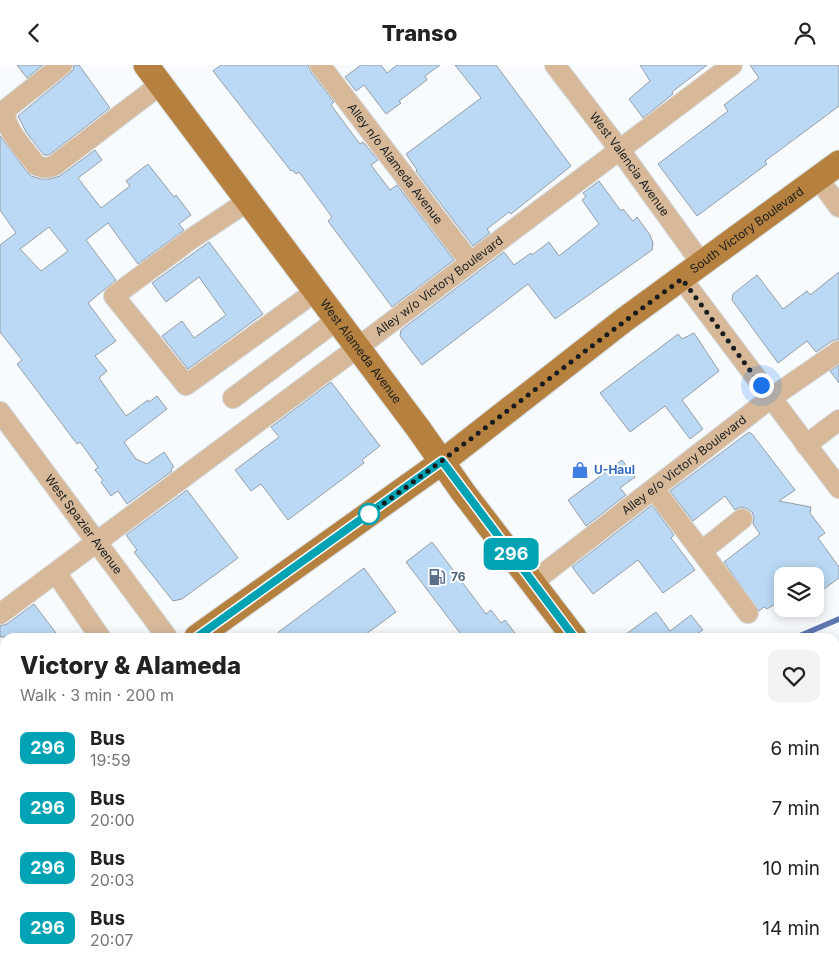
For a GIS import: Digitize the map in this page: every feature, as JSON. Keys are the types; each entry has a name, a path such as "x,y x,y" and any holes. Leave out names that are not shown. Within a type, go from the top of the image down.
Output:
{"main road":[{"name":"West Alameda Avenue","path":"154,75 571,633"},
{"name":"South Victory Boulevard","path":"209,633 442,461 624,320 839,163"}],"street":[{"path":"62,65 6,110 5,117 8,127 36,165 42,168 49,168 55,165 154,75"},
{"name":"Alley n/o Alameda Avenue","path":"320,65 470,262"},
{"name":"West Valencia Avenue","path":"555,65 619,149 702,264"},
{"name":"Alley w/o Victory Boulevard","path":"0,614 98,543 732,65"},
{"path":"818,178 839,207"},
{"path":"248,201 191,239 114,296 186,385 316,291"},
{"path":"682,279 839,488"},
{"path":"233,398 337,320"},
{"name":"Alley e/o Victory Boulevard","path":"533,582 772,398 839,351"},
{"name":"West Spazier Avenue","path":"0,412 164,633"},
{"path":"806,445 839,420"},
{"path":"654,489 748,613"},
{"path":"702,551 742,519"},
{"path":"56,573 97,633"}],"building":[{"path":"17,65 43,65 27,78"},
{"path":"74,65 79,65 110,108 49,155 44,155 26,132 18,116 69,74 73,70"},
{"path":"221,65 308,65 311,72 334,102 331,105 360,144 363,142 378,160 371,165 390,190 397,185 454,260 392,307 328,221 332,217 299,172 296,174 291,171 213,71"},
{"path":"361,65 381,65 387,73 397,65 440,65 425,76 427,80 399,101 401,103 386,114 364,85 356,91 345,77"},
{"path":"455,65 496,65 571,166 511,214 509,212 487,229 490,233 473,246 416,171 406,154 481,98"},
{"path":"640,65 707,65 672,92 673,94 643,118 629,99 650,81"},
{"path":"750,65 839,65 839,106 765,161 767,164 697,216 658,164 728,111 724,105 759,78"},
{"path":"0,136 27,172 31,176 41,179 60,176 95,150 102,160 78,178 101,208 130,186 126,181 148,164 191,215 179,224 184,230 138,264 108,223 86,240 116,280 88,303 116,341 95,356 107,371 99,378 126,416 148,400 149,402 157,396 167,409 124,442 136,459 147,464 164,452 174,467 171,469 172,471 127,504 118,491 111,496 101,482 103,480 95,470 98,467 80,442 77,444 17,364 22,360 0,332 0,245 16,233 0,210","holes":["49,227 68,251 41,271 20,249"]},
{"path":"599,181 621,211 623,209 633,221 637,217 650,235 653,243 652,250 555,319 528,284 422,365 400,336 401,330 504,252 514,265 531,253 532,255 549,242 559,256 599,224 582,200 586,197 583,193"},
{"path":"209,242 263,314 188,369 162,336 182,321 194,338 226,315 199,277 166,302 152,283"},
{"path":"839,272 839,339 832,341 816,352 807,341 778,363 732,300 733,294 757,275 783,309 807,291 810,295"},
{"path":"694,333 719,371 682,400 703,429 690,439 665,406 630,432 600,393 678,334 682,339"},
{"path":"839,365 839,383 830,371"},
{"path":"331,382 380,446 362,460 364,463 288,520 261,484 251,491 235,470 279,437 271,427"},
{"path":"749,432 795,490 779,501 811,507 810,513 825,533 818,538 839,567 839,578 824,589 824,567 774,567 774,605 767,609 764,607 759,611 724,562 760,534 753,524 752,512 740,507 735,510 725,496 693,521 670,491"},
{"path":"622,460 635,477 620,488 626,495 586,526 568,500"},
{"path":"187,490 238,558 182,599 173,601 134,552 137,550 126,535"},
{"path":"652,505 674,535 671,538 695,570 663,593 638,560 593,594 572,567"},
{"path":"432,542 486,614 491,610 501,623 505,620 515,633 460,633 406,562"},
{"path":"364,568 396,612 367,633 277,633"},
{"path":"34,604 56,633 0,633 0,626 7,624"},
{"path":"656,612 670,631 691,615 703,630 698,633 627,633"}],"waterway":[{"path":"806,633 839,619"}],"bus line":[{"name":"296","path":"203,633 442,461 463,492 571,633"}],"place":[{"name":"U-Haul","path":"580,470"},
{"name":"76","path":"437,577"}],"route":[{"path":"369,514 362,519 442,461 624,320 682,279 761,385"}]}
